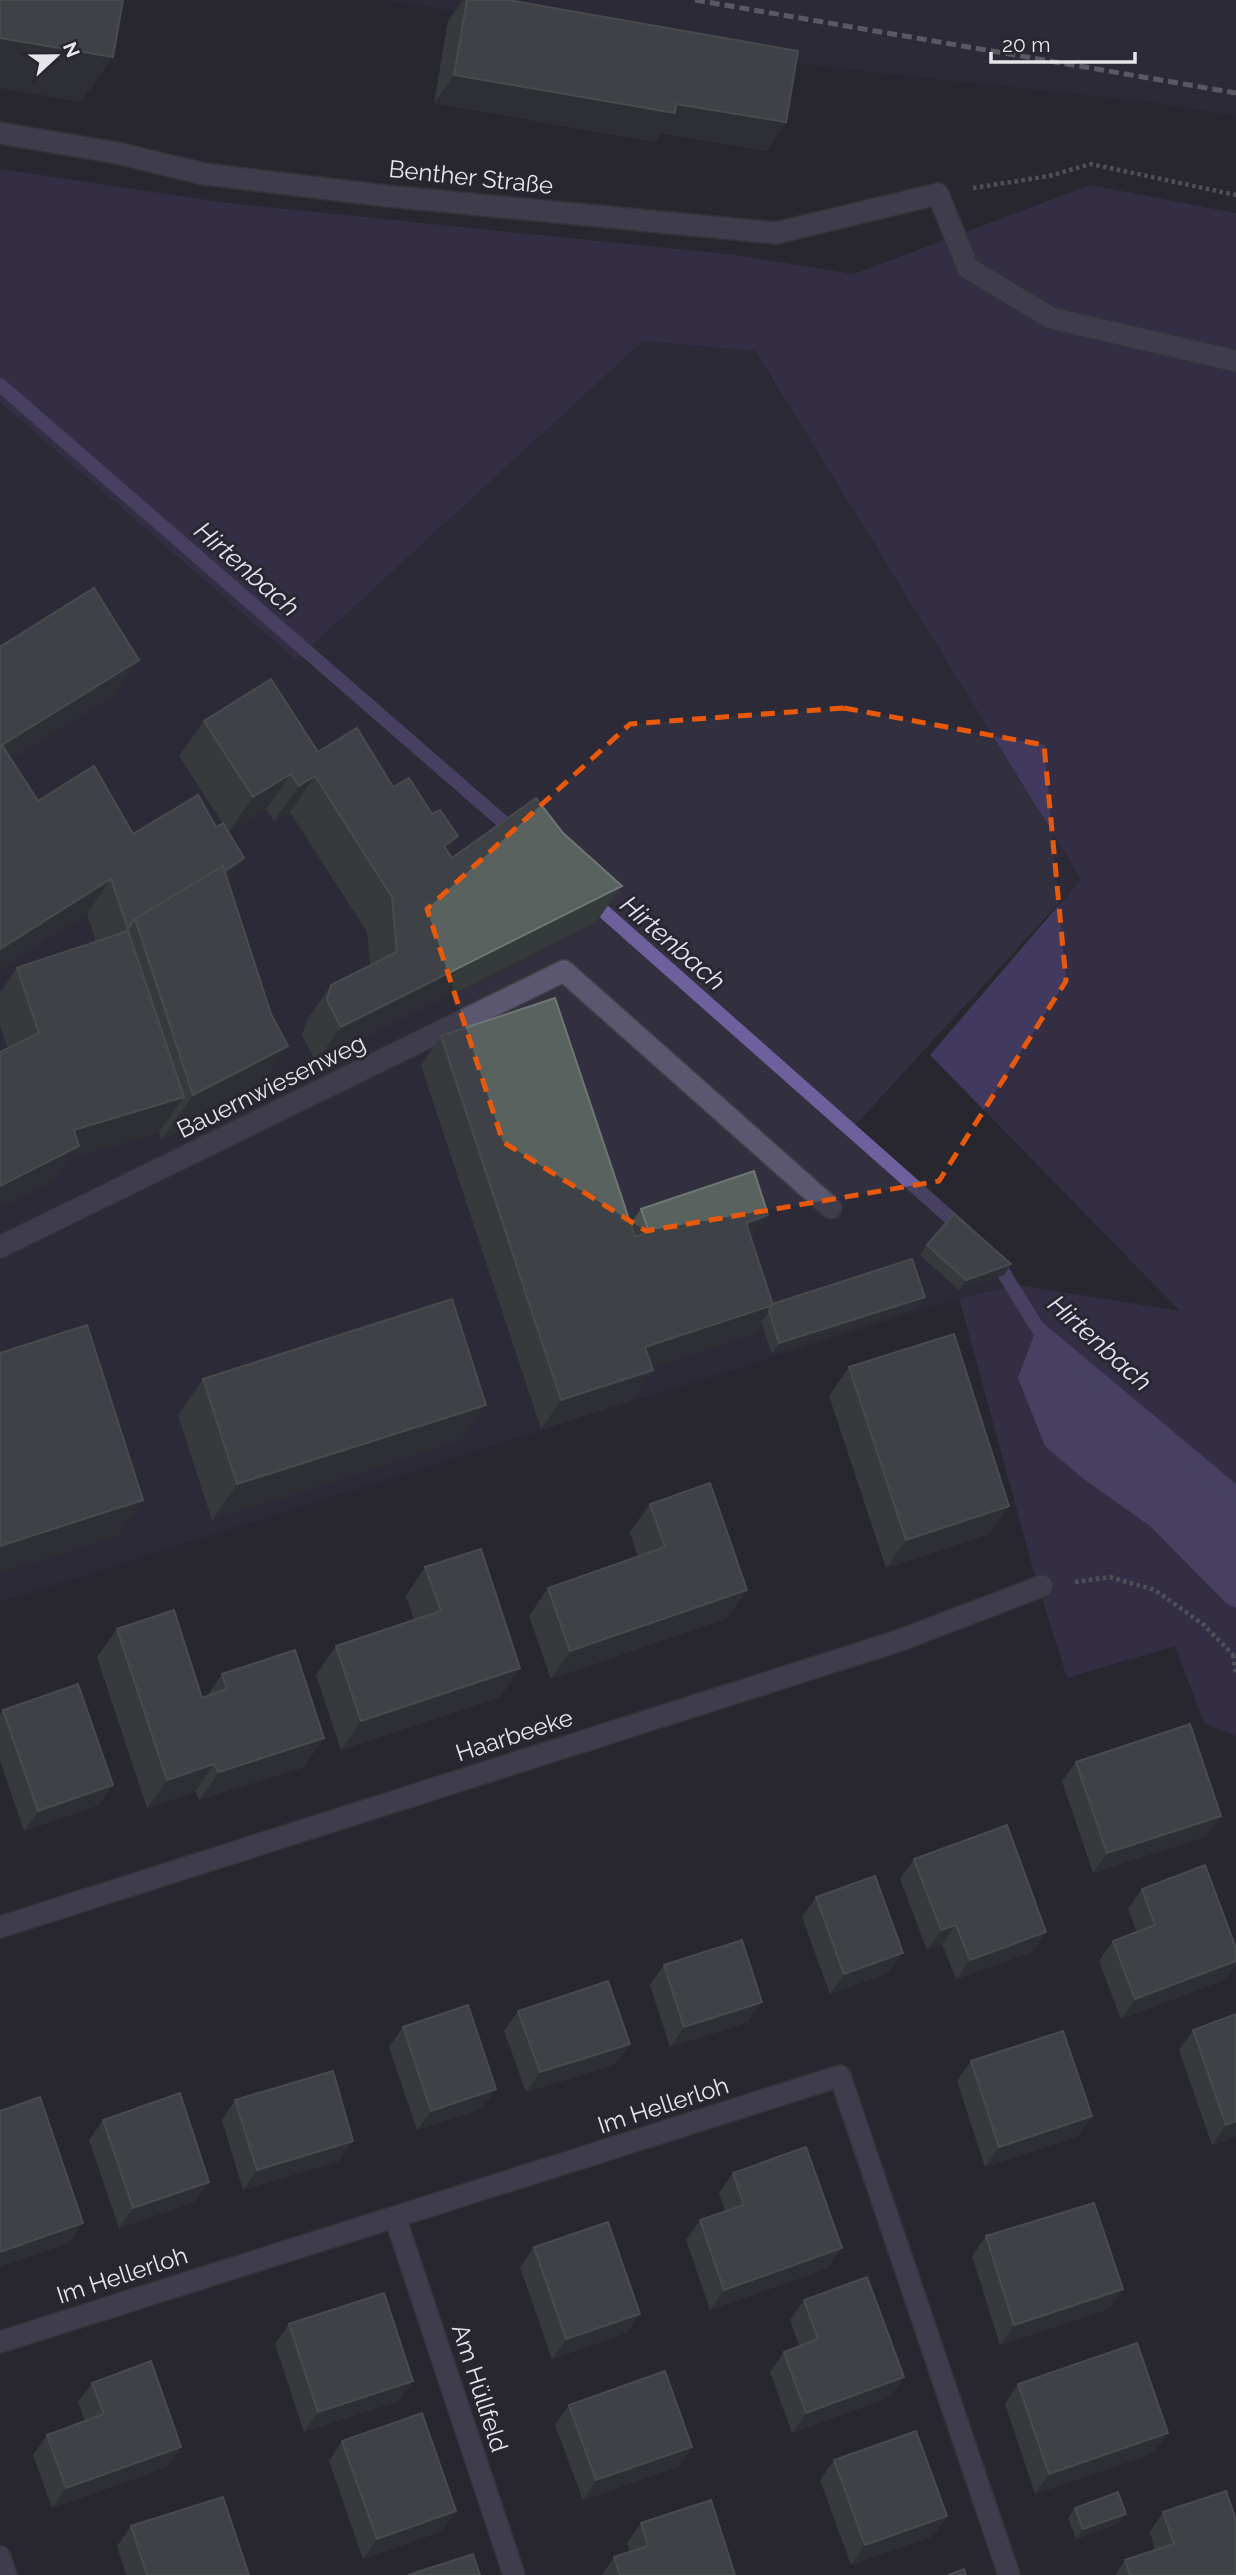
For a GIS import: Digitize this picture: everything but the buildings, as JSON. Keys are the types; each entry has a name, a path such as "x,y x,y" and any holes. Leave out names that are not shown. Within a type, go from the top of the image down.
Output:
{"street":[{"name":"Benther Straße","path":"0,133 117,153 204,174 387,196 776,233 938,194"},
{"path":"938,194 968,268 1051,318 1236,361"},
{"name":"Bauernwiesenweg","path":"0,1247 564,971 831,1208"},
{"name":"Haarbeeke","path":"0,1927 898,1641 1042,1586"},
{"name":"Im Hellerloh","path":"0,2342 840,2076 1009,2575"},
{"name":"Am Hüllfeld","path":"395,2217 514,2575"},
{"path":"0,2557 6,2575"}],"path":[{"path":"938,194 1049,176 1091,164 1236,195"},
{"path":"1042,1586 1110,1577 1155,1590 1204,1625 1234,1657 1236,1675"}],"highlighted area":[{"path":"844,708 1044,745 1066,981 939,1181 646,1231 503,1142 427,909 630,724"}],"shaded area":[{"path":"384,0 1236,0 1236,116 1150,102 819,66"},
{"path":"0,169 227,203 736,255 854,274 1090,185 1236,213 1236,1736 1204,1723 1175,1646 1067,1678 1033,1569 959,1298 1018,1285 1180,1311 930,1055 1081,879 755,351 643,341 296,660 0,402"},
{"path":"643,341 754,351 1081,879 850,1131 992,1255 1011,1286 959,1298 0,1602 0,402 296,660"},
{"path":"1037,1327 1236,1493 1236,1608 1226,1603 1150,1526 1081,1477 1045,1446 1018,1378"}],"waterway":[{"name":"Hirtenbach","path":"0,385 517,834"},
{"name":"Hirtenbach","path":"592,901 965,1231"},
{"name":"Hirtenbach","path":"995,1259 1037,1327 1236,1493"}],"railway":[{"path":"695,0 1236,93"}]}
